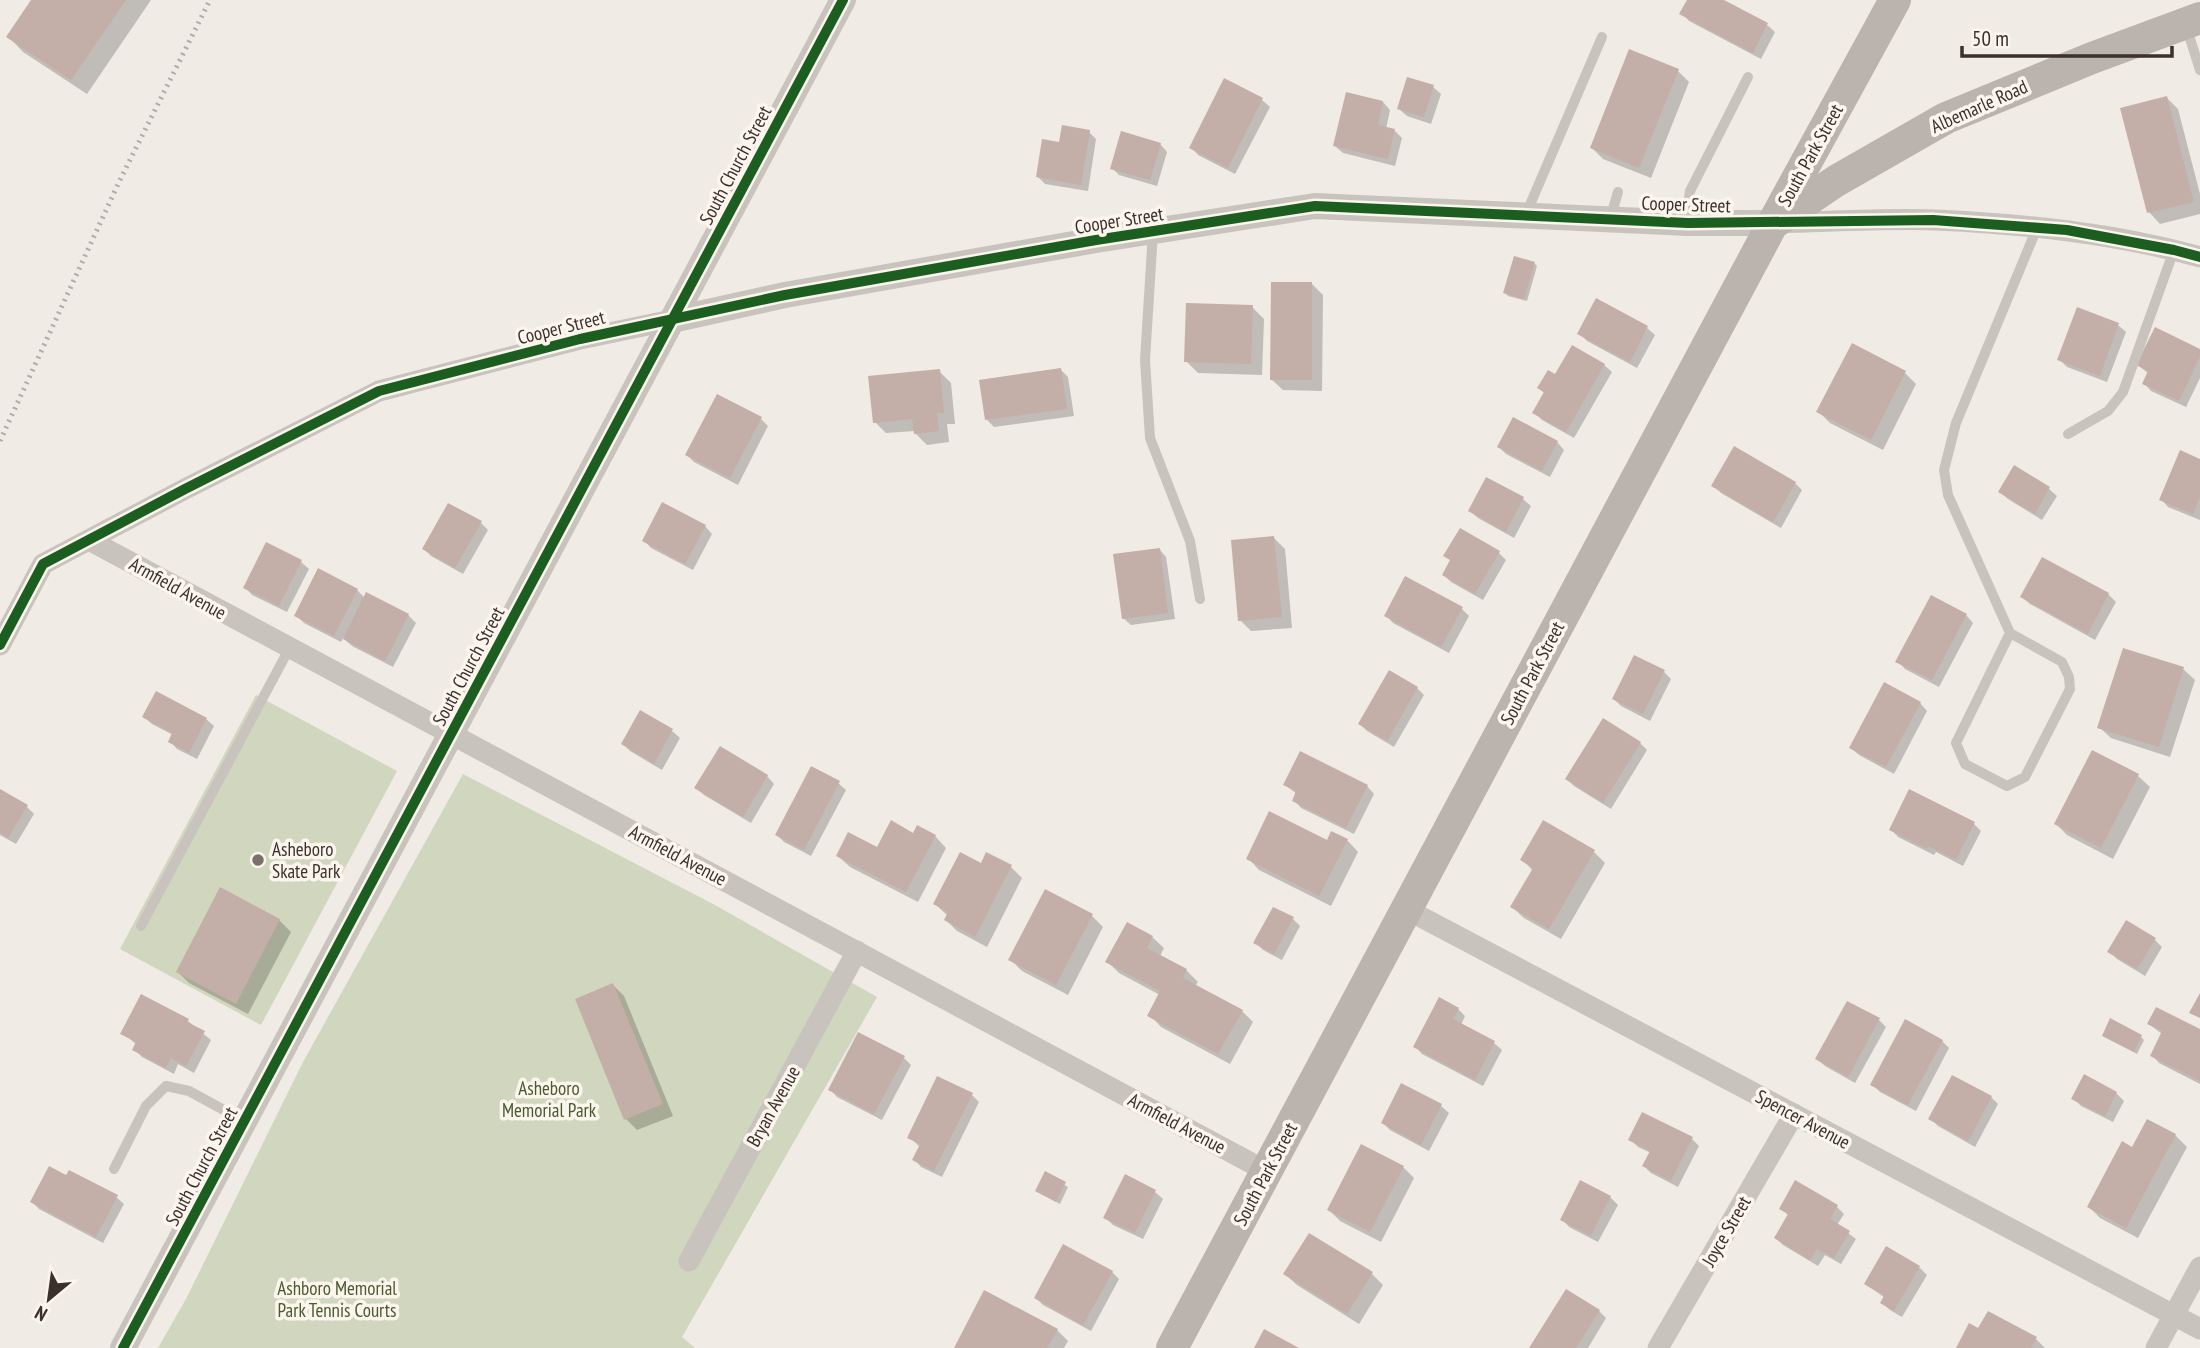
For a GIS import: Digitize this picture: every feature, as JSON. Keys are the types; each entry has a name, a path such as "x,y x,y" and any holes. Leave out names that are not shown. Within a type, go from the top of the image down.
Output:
{"main road":[{"name":"South Park Street","path":"1172,1348 1773,223 1895,0"},
{"name":"Albemarle Road","path":"1773,223 1836,181 1946,118 2092,58 2192,21"}],"street":[{"name":"South Church Street","path":"123,1348 843,0"},
{"name":"Cooper Street","path":"0,645 43,564 379,391 580,339 785,295 1315,206 1685,223 1934,220 2067,230 2200,257"},
{"name":"Armfield Avenue","path":"89,540 1266,1171"},
{"name":"Spencer Avenue","path":"1406,909 2200,1329"},
{"name":"Bryan Avenue","path":"689,1261 857,951"},
{"name":"Joyce Street","path":"1658,1348 1794,1114"},
{"path":"2156,1348 2200,1267"}],"lane":[{"path":"2192,21 2200,69"},
{"path":"1526,214 1602,37"},
{"path":"1685,223 1690,191 1748,76"},
{"path":"1610,219 1618,192"},
{"path":"2010,633 1956,743 1965,764 2007,786 2025,777 2070,689 2069,677 2062,662 2010,633 1948,495 1944,470 1956,423 2037,228"},
{"path":"1153,232 1145,360 1150,438 1190,541 1200,599"},
{"path":"2067,434 2108,411 2123,392 2174,250"},
{"path":"141,926 289,649"},
{"path":"114,1169 146,1106 166,1086 189,1091 244,1121"}],"green space":[{"name":"Asheboro Skate Park","path":"256,695 397,771 261,1025 120,949"},
{"name":"Asheboro Memorial Park","path":"463,774 715,905 877,997 682,1337 695,1348 158,1348 186,1299 303,1062"}],"building":[{"path":"31,0 126,0 71,80 6,37"},
{"path":"1687,0 1724,0 1768,23 1753,53 1679,14"},
{"path":"1629,49 1679,69 1639,168 1590,148"},
{"path":"1407,77 1434,85 1424,117 1397,109"},
{"path":"1224,78 1263,98 1228,168 1189,148"},
{"path":"1346,92 1383,101 1378,125 1395,129 1388,159 1333,146"},
{"path":"2167,96 2194,202 2147,213 2120,108"},
{"path":"1062,125 1090,130 1081,185 1036,177 1042,139 1059,142"},
{"path":"1121,131 1161,143 1150,180 1110,169"},
{"path":"1514,256 1535,262 1524,299 1503,293"},
{"path":"1271,282 1312,282 1312,380 1270,380"},
{"path":"1596,298 1648,326 1630,362 1577,334"},
{"path":"1186,303 1253,305 1251,364 1184,362"},
{"path":"2077,307 2119,323 2100,376 2057,360"},
{"path":"2155,327 2200,349 2200,356 2179,401 2142,384 2148,371 2136,365"},
{"path":"1852,343 1906,371 1871,440 1816,412"},
{"path":"1572,345 1605,364 1566,432 1532,413 1544,392 1537,388 1548,370 1555,374"},
{"path":"1061,368 1067,409 985,420 979,380"},
{"path":"940,369 944,413 937,413 939,431 914,434 912,419 873,423 868,376"},
{"path":"717,394 762,417 730,478 685,455"},
{"path":"1513,417 1558,441 1542,471 1497,447"},
{"path":"1734,446 1796,482 1773,522 1711,486"},
{"path":"2180,450 2200,459 2200,497 2193,514 2159,500"},
{"path":"2014,465 2050,487 2035,514 1998,492"},
{"path":"1486,477 1524,497 1506,532 1468,511"},
{"path":"662,502 706,525 685,564 642,541"},
{"path":"448,503 482,521 455,568 422,549"},
{"path":"1460,528 1500,551 1475,594 1442,575 1450,560 1443,556"},
{"path":"1274,536 1282,617 1238,621 1231,540"},
{"path":"266,542 302,560 279,606 243,588"},
{"path":"1160,548 1168,613 1122,619 1113,554"},
{"path":"2042,557 2109,593 2088,634 2020,597"},
{"path":"318,568 358,589 334,636 294,616"},
{"path":"1405,576 1463,607 1441,647 1384,616"},
{"path":"366,592 409,614 385,661 343,639"},
{"path":"1931,595 1967,614 1932,680 1895,662"},
{"path":"2123,648 2184,667 2159,747 2097,728"},
{"path":"1634,655 1665,670 1643,714 1612,699"},
{"path":"1389,670 1418,687 1387,741 1358,724"},
{"path":"1884,682 1921,702 1886,767 1849,748"},
{"path":"156,691 207,718 189,753 168,742 172,733 142,717"},
{"path":"640,710 673,729 654,764 621,744"},
{"path":"1603,718 1641,742 1603,803 1565,779"},
{"path":"720,746 768,775 743,817 694,788"},
{"path":"2092,750 2139,774 2101,848 2054,824"},
{"path":"1300,751 1368,785 1346,828 1292,801 1296,791 1283,785"},
{"path":"811,766 840,781 804,850 775,835"},
{"path":"0,789 28,805 8,838 0,833"},
{"path":"1909,789 1975,822 1956,860 1889,830"},
{"path":"1269,811 1327,840 1331,831 1348,839 1319,896 1246,859"},
{"path":"891,820 913,833 917,825 936,835 906,892 836,856 848,832 877,847"},
{"path":"1543,820 1595,850 1549,929 1510,907 1533,868 1520,860"},
{"path":"960,852 981,863 986,852 1012,865 975,937 944,920 948,912 933,904"},
{"path":"220,887 280,919 236,1004 176,972"},
{"path":"1045,889 1093,914 1056,985 1008,960"},
{"path":"1273,907 1294,917 1274,954 1253,943"},
{"path":"2126,920 2156,938 2137,969 2107,952"},
{"path":"1127,922 1153,936 1147,948 1187,969 1183,978 1243,1010 1218,1054 1147,1016 1160,991 1105,962"},
{"path":"613,983 663,1104 624,1120 575,999"},
{"path":"2200,993 2200,1018 2189,1013"},
{"path":"141,994 189,1019 187,1022 205,1031 186,1066 171,1058 166,1068 132,1050 136,1042 120,1034"},
{"path":"1439,997 1459,1008 1453,1019 1495,1041 1475,1080 1413,1047"},
{"path":"1847,1001 1880,1018 1848,1077 1815,1059"},
{"path":"2156,1007 2200,1029 2200,1081 2150,1056 2162,1031 2147,1024"},
{"path":"2110,1018 2142,1035 2134,1052 2102,1036"},
{"path":"1905,1019 1943,1040 1908,1105 1870,1085"},
{"path":"858,1032 905,1056 874,1114 828,1090"},
{"path":"2084,1074 2117,1092 2105,1116 2071,1099"},
{"path":"1952,1075 1992,1096 1968,1141 1928,1119"},
{"path":"937,1076 973,1093 934,1171 912,1160 920,1144 907,1138"},
{"path":"1401,1083 1442,1104 1421,1145 1381,1123"},
{"path":"1642,1112 1693,1137 1671,1181 1642,1166 1650,1151 1628,1140"},
{"path":"2147,1119 2176,1134 2126,1228 2087,1207 2122,1141 2132,1147"},
{"path":"1361,1144 1404,1166 1370,1232 1327,1210"},
{"path":"49,1166 66,1175 69,1170 118,1195 96,1237 30,1202"},
{"path":"1045,1171 1066,1182 1056,1202 1035,1191"},
{"path":"1125,1174 1156,1190 1135,1233 1103,1218"},
{"path":"1580,1180 1611,1196 1591,1236 1560,1220"},
{"path":"1795,1180 1838,1205 1830,1219 1850,1231 1834,1258 1817,1249 1810,1260 1774,1238 1788,1214 1779,1209"},
{"path":"1309,1233 1373,1272 1347,1314 1283,1274"},
{"path":"1063,1244 1113,1271 1083,1325 1034,1298"},
{"path":"1886,1246 1920,1266 1894,1311 1880,1303 1884,1296 1864,1284"},
{"path":"1566,1289 1600,1310 1576,1348 1529,1348"},
{"path":"984,1290 1058,1329 1047,1348 954,1348"},
{"path":"1988,1311 2037,1337 2031,1348 1956,1348 1969,1323 1978,1328"},
{"path":"1264,1329 1299,1348 1254,1348"}],"railway":[{"path":"0,441 119,182 210,0"}],"cycle path":[{"path":"123,1348 843,0"},
{"path":"0,645 43,564 379,391 580,339 785,295 1096,240 1315,206 1688,223 1933,220 2067,230 2200,257"}],"place":[{"name":"Asheboro Skate Park","path":"258,860"}],"park label":[{"name":"Ashboro Memorial Park Tennis Courts","path":"337,1299"}]}
